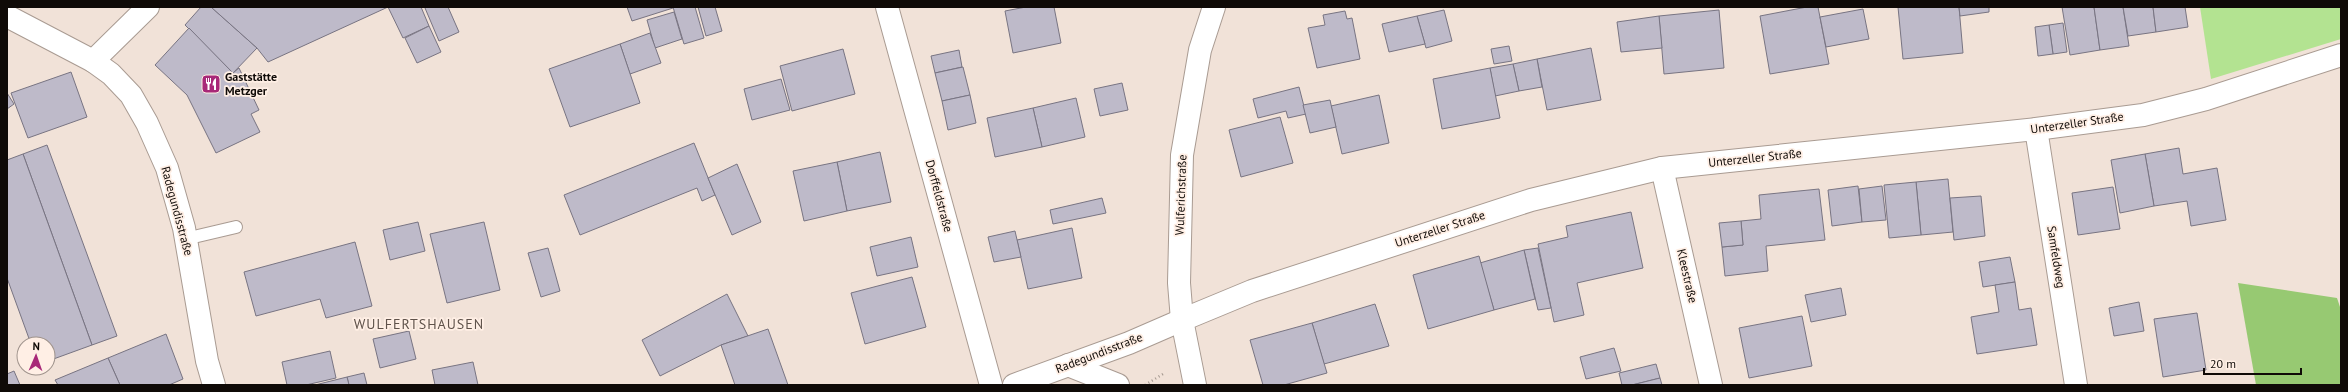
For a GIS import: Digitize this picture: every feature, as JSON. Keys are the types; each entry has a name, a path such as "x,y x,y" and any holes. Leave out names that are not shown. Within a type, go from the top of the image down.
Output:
{"street":[{"path":"93,61 148,7"},
{"name":"Dorffeldstraße","path":"888,7 991,385"},
{"name":"Wulferichstraße","path":"1195,385 1182,320 1178,272 1182,155 1200,50 1214,7"},
{"name":"Radegundisstraße","path":"7,16 93,61 111,74 131,95 147,123 167,168 196,288 207,361 214,385"},
{"name":"Unterzeller Straße","path":"1182,320 1252,291 1531,200 1662,168 2036,129 2143,115 2206,99 2341,55"},
{"name":"Samfeldweg","path":"2036,129 2076,385"},
{"name":"Kleestraße","path":"1662,168 1711,385"},
{"name":"Radegundisstraße","path":"1014,385 1129,343 1182,320"},
{"path":"1068,365 1118,385"}],"lane":[{"path":"185,239 236,226"}],"green space":[{"path":"2200,7 2341,7 2341,39 2211,79"},
{"path":"2238,283 2337,298 2341,310 2341,385 2256,385"}],"building":[{"path":"201,7 211,7 257,48 233,73 185,25"},
{"path":"211,7 388,7 268,62 257,48"},
{"path":"388,7 421,7 429,26 403,38"},
{"path":"448,7 459,32 439,41 425,8"},
{"path":"627,7 672,7 673,8 632,21"},
{"path":"673,7 695,7 704,38 684,44"},
{"path":"698,7 715,7 722,31 706,36"},
{"path":"1026,7 1054,7 1061,43 1013,53 1005,11"},
{"path":"1807,7 1818,7 1829,64 1770,74 1760,16"},
{"path":"1898,7 1959,7 1963,53 1903,59"},
{"path":"1959,7 1989,7 1989,12 1960,16"},
{"path":"2062,7 2094,7 2100,50 2070,55"},
{"path":"2094,7 2123,7 2129,46 2100,50"},
{"path":"2123,7 2153,7 2156,32 2128,36"},
{"path":"2153,7 2185,7 2188,27 2156,32"},
{"path":"1863,9 1869,39 1826,47 1820,17"},
{"path":"1444,10 1452,41 1426,48 1417,16"},
{"path":"1719,10 1724,68 1664,74 1659,16"},
{"path":"1345,11 1347,19 1352,18 1360,59 1317,68 1308,28 1325,25 1323,15"},
{"path":"674,12 682,39 655,48 647,20"},
{"path":"1417,16 1425,44 1389,52 1382,24"},
{"path":"1659,16 1662,48 1621,52 1617,22"},
{"path":"2063,23 2067,52 2053,54 2049,25"},
{"path":"2049,25 2053,54 2038,56 2035,27"},
{"path":"429,26 441,52 417,63 405,38"},
{"name":"Gaststätte Metzger","path":"189,28 233,73 239,68 259,110 251,114 260,132 216,153 187,95 155,65"},
{"path":"650,33 661,63 630,74 620,44"},
{"path":"620,44 640,103 570,127 549,69"},
{"path":"1509,46 1512,61 1494,64 1491,49"},
{"path":"1591,48 1601,100 1547,110 1537,59"},
{"path":"843,49 855,94 792,111 780,66"},
{"path":"959,50 962,67 935,73 931,56"},
{"path":"1537,59 1542,87 1519,91 1513,64"},
{"path":"1513,64 1519,91 1495,96 1490,68"},
{"path":"963,67 970,95 942,101 935,73"},
{"path":"1490,68 1500,118 1442,129 1433,79"},
{"path":"71,72 87,117 28,138 11,93"},
{"path":"781,79 790,110 752,120 744,89"},
{"path":"1122,83 1128,110 1100,116 1094,89"},
{"path":"1299,87 1306,114 1288,118 1286,111 1258,118 1253,99"},
{"path":"7,93 14,104 7,109"},
{"path":"970,95 976,123 948,130 942,101"},
{"path":"1379,95 1389,143 1342,154 1331,106"},
{"path":"1076,98 1085,137 1042,147 1033,108"},
{"path":"1330,100 1336,127 1310,133 1303,105"},
{"path":"1033,108 1042,147 995,157 987,118"},
{"path":"1280,117 1293,163 1241,177 1229,130"},
{"path":"694,143 715,195 702,201 697,188 580,235 564,195"},
{"path":"47,145 117,336 92,345 23,154"},
{"path":"2179,148 2183,174 2217,168 2226,220 2191,226 2187,201 2154,206 2145,154"},
{"path":"880,152 891,202 847,211 837,162"},
{"path":"23,154 92,345 56,358 56,336 28,336 7,278 7,160"},
{"path":"2145,154 2154,206 2120,213 2111,160"},
{"path":"837,162 847,211 804,221 793,171"},
{"path":"737,164 761,222 732,235 708,178"},
{"path":"1948,179 1953,232 1921,235 1916,182"},
{"path":"1916,182 1921,235 1889,238 1884,185"},
{"path":"1858,186 1862,222 1832,226 1828,190"},
{"path":"1882,186 1886,220 1862,222 1859,189"},
{"path":"2113,187 2120,229 2078,235 2072,193"},
{"path":"1819,189 1825,240 1766,246 1768,271 1725,276 1722,247 1743,245 1741,221 1761,219 1759,195"},
{"path":"1981,196 1985,236 1954,240 1950,198"},
{"path":"1102,198 1106,213 1053,224 1050,210"},
{"path":"1631,212 1643,268 1577,283 1584,315 1554,322 1538,244 1568,237 1566,226"},
{"path":"1741,221 1743,245 1722,247 1719,223"},
{"path":"418,222 425,251 390,260 383,230"},
{"path":"484,222 500,290 447,303 430,234"},
{"path":"1072,228 1082,278 1028,289 1017,240"},
{"path":"1015,231 1021,257 994,262 988,237"},
{"path":"911,237 918,267 877,276 870,247"},
{"path":"355,242 372,306 326,318 320,299 256,316 244,272"},
{"path":"548,248 560,291 541,297 528,253"},
{"path":"1538,248 1551,308 1538,310 1524,250"},
{"path":"1524,250 1535,299 1494,310 1480,263"},
{"path":"1479,256 1494,310 1428,329 1413,275"},
{"path":"2010,257 2015,282 1983,287 1979,262"},
{"path":"912,277 926,327 865,344 851,293"},
{"path":"2015,282 2019,310 2031,308 2037,345 1977,354 1971,317 1999,312 1995,285"},
{"path":"1841,288 1846,315 1811,322 1805,295"},
{"path":"727,294 748,336 721,345 660,376 642,340"},
{"path":"2139,302 2144,331 2114,336 2109,308"},
{"path":"1375,304 1389,346 1324,364 1312,323"},
{"path":"2197,313 2206,370 2163,377 2154,319"},
{"path":"1802,316 1812,366 1749,378 1739,328"},
{"path":"1312,323 1327,373 1284,385 1263,385 1250,340"},
{"path":"768,329 788,385 735,385 721,345"},
{"path":"409,331 416,359 380,368 373,339"},
{"path":"166,334 183,379 169,385 120,385 108,358"},
{"path":"1614,348 1621,371 1586,379 1580,357"},
{"path":"330,351 336,378 306,385 287,385 282,362"},
{"path":"108,358 120,385 58,385 55,380"},
{"path":"473,362 478,385 435,385 432,370"},
{"path":"1656,364 1660,378 1632,385 1622,385 1619,373"},
{"path":"14,371 20,385 7,385 7,374"},
{"path":"364,373 367,385 349,385 347,377"},
{"path":"347,377 349,385 315,385"},
{"path":"1660,378 1662,385 1632,385"}],"place":[{"name":"Gaststätte Metzger","path":"211,84"}],"district":[{"name":"WULFERTSHAUSEN","path":"419,324"}]}
